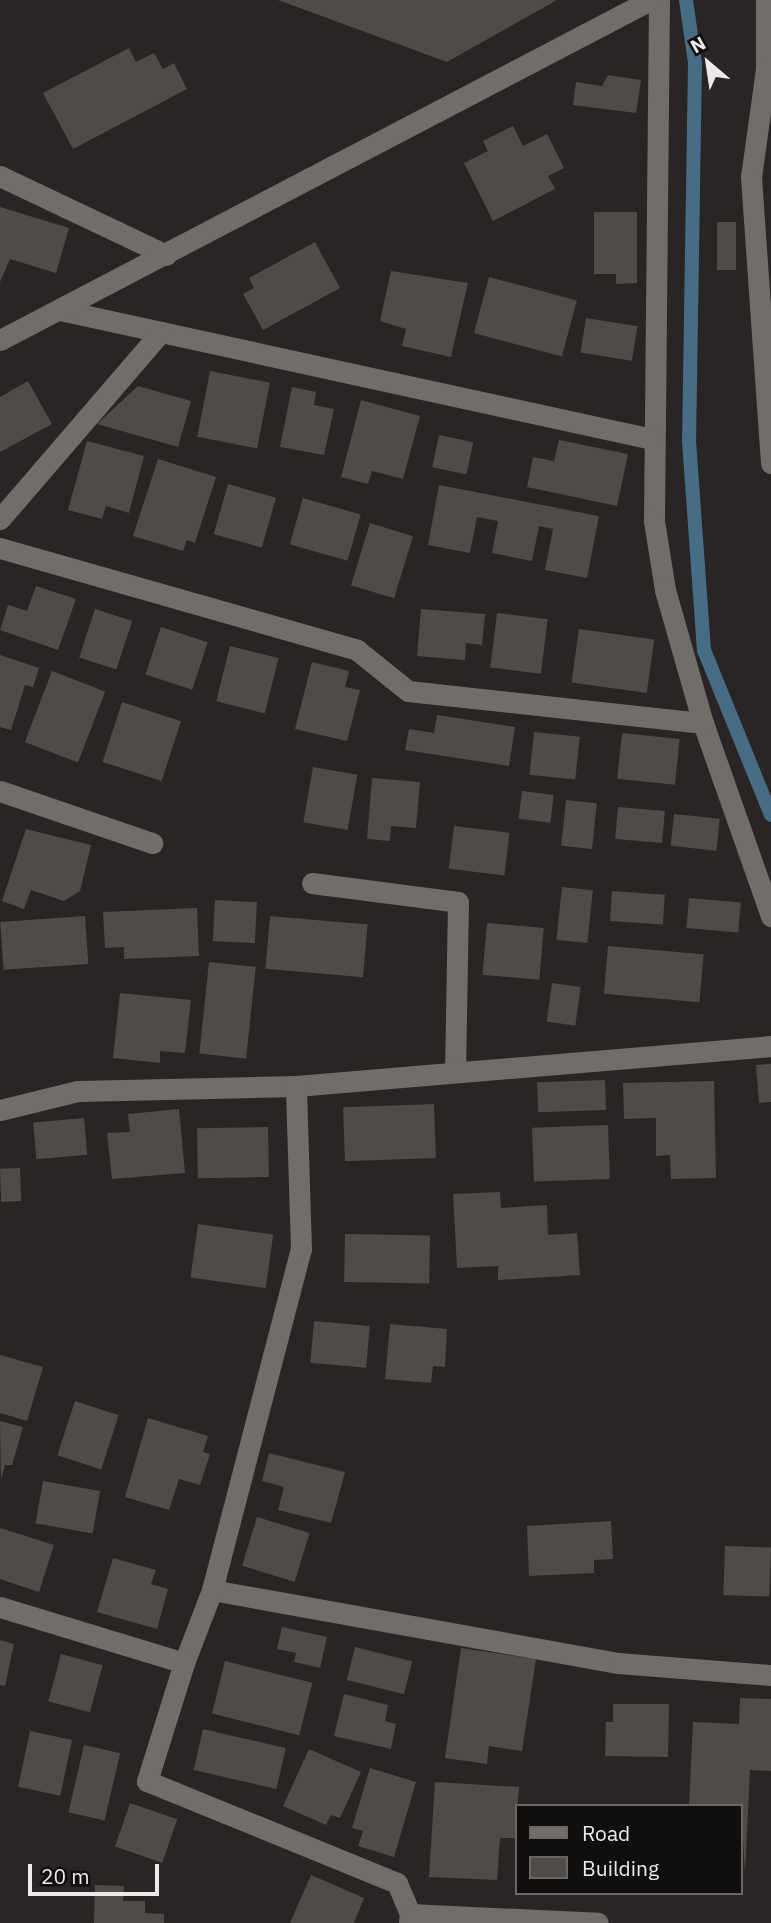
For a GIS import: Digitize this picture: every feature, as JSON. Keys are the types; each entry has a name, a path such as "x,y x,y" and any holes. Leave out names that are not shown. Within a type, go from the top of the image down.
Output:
{"street":[{"path":"0,340 166,256 650,0"},
{"path":"659,0 652,439 654,521 665,590 702,723 771,916"},
{"path":"766,0 768,69 751,177 766,281 771,463"},
{"path":"0,176 166,256"},
{"path":"60,310 652,439"},
{"path":"0,519 161,332"},
{"path":"0,548 357,650 408,691 702,723"},
{"path":"0,791 152,843"},
{"path":"312,883 458,902 455,1069"},
{"path":"0,1110 78,1091 296,1086 455,1069 771,1046"},
{"path":"296,1086 301,1249 212,1590 184,1663 147,1781 397,1883 409,1919 598,1923"},
{"path":"212,1590 618,1663 771,1675"},
{"path":"0,1607 184,1663"}],"building":[{"path":"278,0 557,0 447,62"},
{"path":"129,48 136,62 154,53 163,69 174,63 187,89 73,149 43,93"},
{"path":"608,75 641,80 636,113 573,105 576,82 602,86"},
{"path":"513,126 523,146 547,134 564,168 548,176 555,189 493,221 464,163 488,151 483,141"},
{"path":"0,207 69,228 56,273 10,259 0,282"},
{"path":"594,212 637,212 637,283 616,284 616,274 594,274"},
{"path":"717,222 736,222 736,270 717,270"},
{"path":"315,242 340,288 263,330 243,294 254,288 249,278"},
{"path":"391,271 468,283 451,357 402,346 406,329 380,321"},
{"path":"489,277 577,301 562,357 474,333"},
{"path":"586,318 637,326 632,361 581,353"},
{"path":"210,371 270,383 257,448 197,437"},
{"path":"28,381 52,424 0,452 0,397"},
{"path":"138,386 191,401 178,447 97,424"},
{"path":"292,387 316,392 314,405 334,409 324,455 280,447"},
{"path":"361,400 420,416 403,479 372,471 368,484 341,477"},
{"path":"439,435 473,442 466,475 432,467"},
{"path":"559,440 628,454 617,506 527,487 533,457 554,461"},
{"path":"87,441 144,456 129,513 106,506 102,519 68,510"},
{"path":"158,459 216,477 195,543 187,540 183,551 133,536"},
{"path":"228,484 276,498 262,548 214,534"},
{"path":"439,485 599,516 587,578 545,570 553,529 539,526 532,561 492,553 498,521 477,517 470,553 428,545"},
{"path":"303,498 361,515 347,561 290,544"},
{"path":"370,523 413,536 394,598 351,585"},
{"path":"36,586 76,599 58,650 0,630 8,605 27,611"},
{"path":"95,609 132,621 116,670 79,658"},
{"path":"421,609 485,614 482,645 466,643 465,660 417,656"},
{"path":"497,613 548,619 541,674 490,668"},
{"path":"161,627 208,642 192,690 146,675"},
{"path":"579,629 654,640 647,693 571,682"},
{"path":"230,646 279,658 265,713 216,701"},
{"path":"0,655 39,668 33,687 25,685 11,730 0,727"},
{"path":"312,662 349,671 345,687 360,690 347,741 295,729"},
{"path":"52,671 105,691 78,762 25,742"},
{"path":"122,702 181,721 161,781 103,762"},
{"path":"437,715 515,727 509,766 405,750 409,729 434,733"},
{"path":"534,732 580,737 575,780 530,775"},
{"path":"622,733 680,739 675,785 617,779"},
{"path":"313,767 357,775 348,830 303,822"},
{"path":"372,778 420,782 416,828 391,826 390,841 367,839"},
{"path":"522,791 554,795 550,823 519,819"},
{"path":"566,800 597,803 592,849 561,846"},
{"path":"618,807 665,811 662,843 615,839"},
{"path":"674,814 720,819 716,851 671,846"},
{"path":"454,826 510,833 504,876 449,869"},
{"path":"26,829 91,845 80,891 64,901 31,890 24,909 2,901"},
{"path":"562,887 593,890 587,943 556,940"},
{"path":"612,891 665,895 663,925 610,921"},
{"path":"689,898 741,903 738,932 686,928"},
{"path":"215,900 257,902 255,943 213,941"},
{"path":"197,908 199,956 124,959 124,947 105,948 103,912"},
{"path":"85,916 88,964 4,970 0,922"},
{"path":"270,916 368,925 363,977 265,969"},
{"path":"487,923 544,928 539,980 482,975"},
{"path":"608,946 704,954 699,1002 604,994"},
{"path":"209,962 256,967 246,1058 199,1053"},
{"path":"552,983 581,987 575,1026 547,1022"},
{"path":"120,993 191,1000 185,1053 160,1051 160,1063 113,1058"},
{"path":"771,1064 771,1102 759,1103 756,1065"},
{"path":"605,1080 606,1110 538,1112 537,1082"},
{"path":"714,1081 716,1178 671,1179 670,1155 656,1156 656,1118 624,1119 623,1083"},
{"path":"434,1104 436,1158 345,1161 343,1107"},
{"path":"179,1109 185,1173 112,1179 107,1133 130,1132 128,1114"},
{"path":"84,1118 87,1155 36,1159 33,1122"},
{"path":"608,1125 610,1179 534,1182 532,1128"},
{"path":"268,1127 269,1177 198,1178 197,1128"},
{"path":"20,1168 21,1201 1,1202 0,1169"},
{"path":"500,1192 501,1208 547,1205 548,1235 577,1233 580,1275 498,1280 498,1266 457,1268 453,1194"},
{"path":"198,1224 273,1235 266,1288 190,1277"},
{"path":"345,1234 430,1235 429,1283 344,1282"},
{"path":"314,1321 370,1326 366,1368 310,1363"},
{"path":"390,1324 447,1329 445,1367 433,1366 431,1383 385,1379"},
{"path":"0,1355 43,1367 27,1421 0,1413"},
{"path":"75,1401 119,1415 101,1469 57,1455"},
{"path":"148,1418 208,1436 203,1452 210,1454 200,1485 179,1479 169,1510 125,1497"},
{"path":"0,1421 23,1427 12,1465 5,1465 1,1480"},
{"path":"269,1453 345,1472 331,1523 278,1510 284,1487 262,1481"},
{"path":"43,1481 100,1491 93,1533 36,1523"},
{"path":"257,1517 310,1533 295,1582 242,1566"},
{"path":"611,1521 613,1559 594,1560 594,1573 529,1576 527,1526"},
{"path":"0,1528 54,1545 39,1592 0,1579"},
{"path":"725,1546 771,1548 769,1597 723,1595"},
{"path":"113,1558 156,1570 151,1584 168,1589 157,1629 97,1612"},
{"path":"282,1627 327,1637 320,1668 294,1662 296,1653 277,1649"},
{"path":"0,1640 14,1644 5,1686 0,1685"},
{"path":"355,1647 412,1661 404,1694 347,1680"},
{"path":"461,1648 536,1659 522,1751 489,1746 487,1764 445,1758"},
{"path":"61,1654 103,1665 90,1712 48,1701"},
{"path":"225,1661 312,1683 299,1735 212,1713"},
{"path":"344,1694 388,1705 385,1721 396,1724 391,1749 334,1736"},
{"path":"740,1698 771,1699 771,1771 750,1770 745,1873 743,1804 689,1804 693,1722 739,1724"},
{"path":"613,1704 669,1704 668,1757 605,1756 606,1722 613,1722"},
{"path":"203,1729 286,1748 276,1789 194,1770"},
{"path":"30,1731 72,1740 60,1796 18,1787"},
{"path":"84,1745 120,1753 105,1821 68,1812"},
{"path":"309,1749 361,1772 340,1818 331,1815 326,1825 283,1806"},
{"path":"370,1768 416,1782 394,1857 358,1846 363,1831 352,1828"},
{"path":"435,1782 519,1787 515,1838 500,1838 497,1880 429,1877"},
{"path":"130,1803 177,1819 162,1863 115,1846"},
{"path":"311,1875 364,1898 354,1923 290,1923"},
{"path":"95,1885 124,1886 123,1901 145,1901 145,1913 164,1914 164,1923 94,1923"}],"waterway":[{"path":"686,0 695,63 689,441 704,650 771,815"}]}
